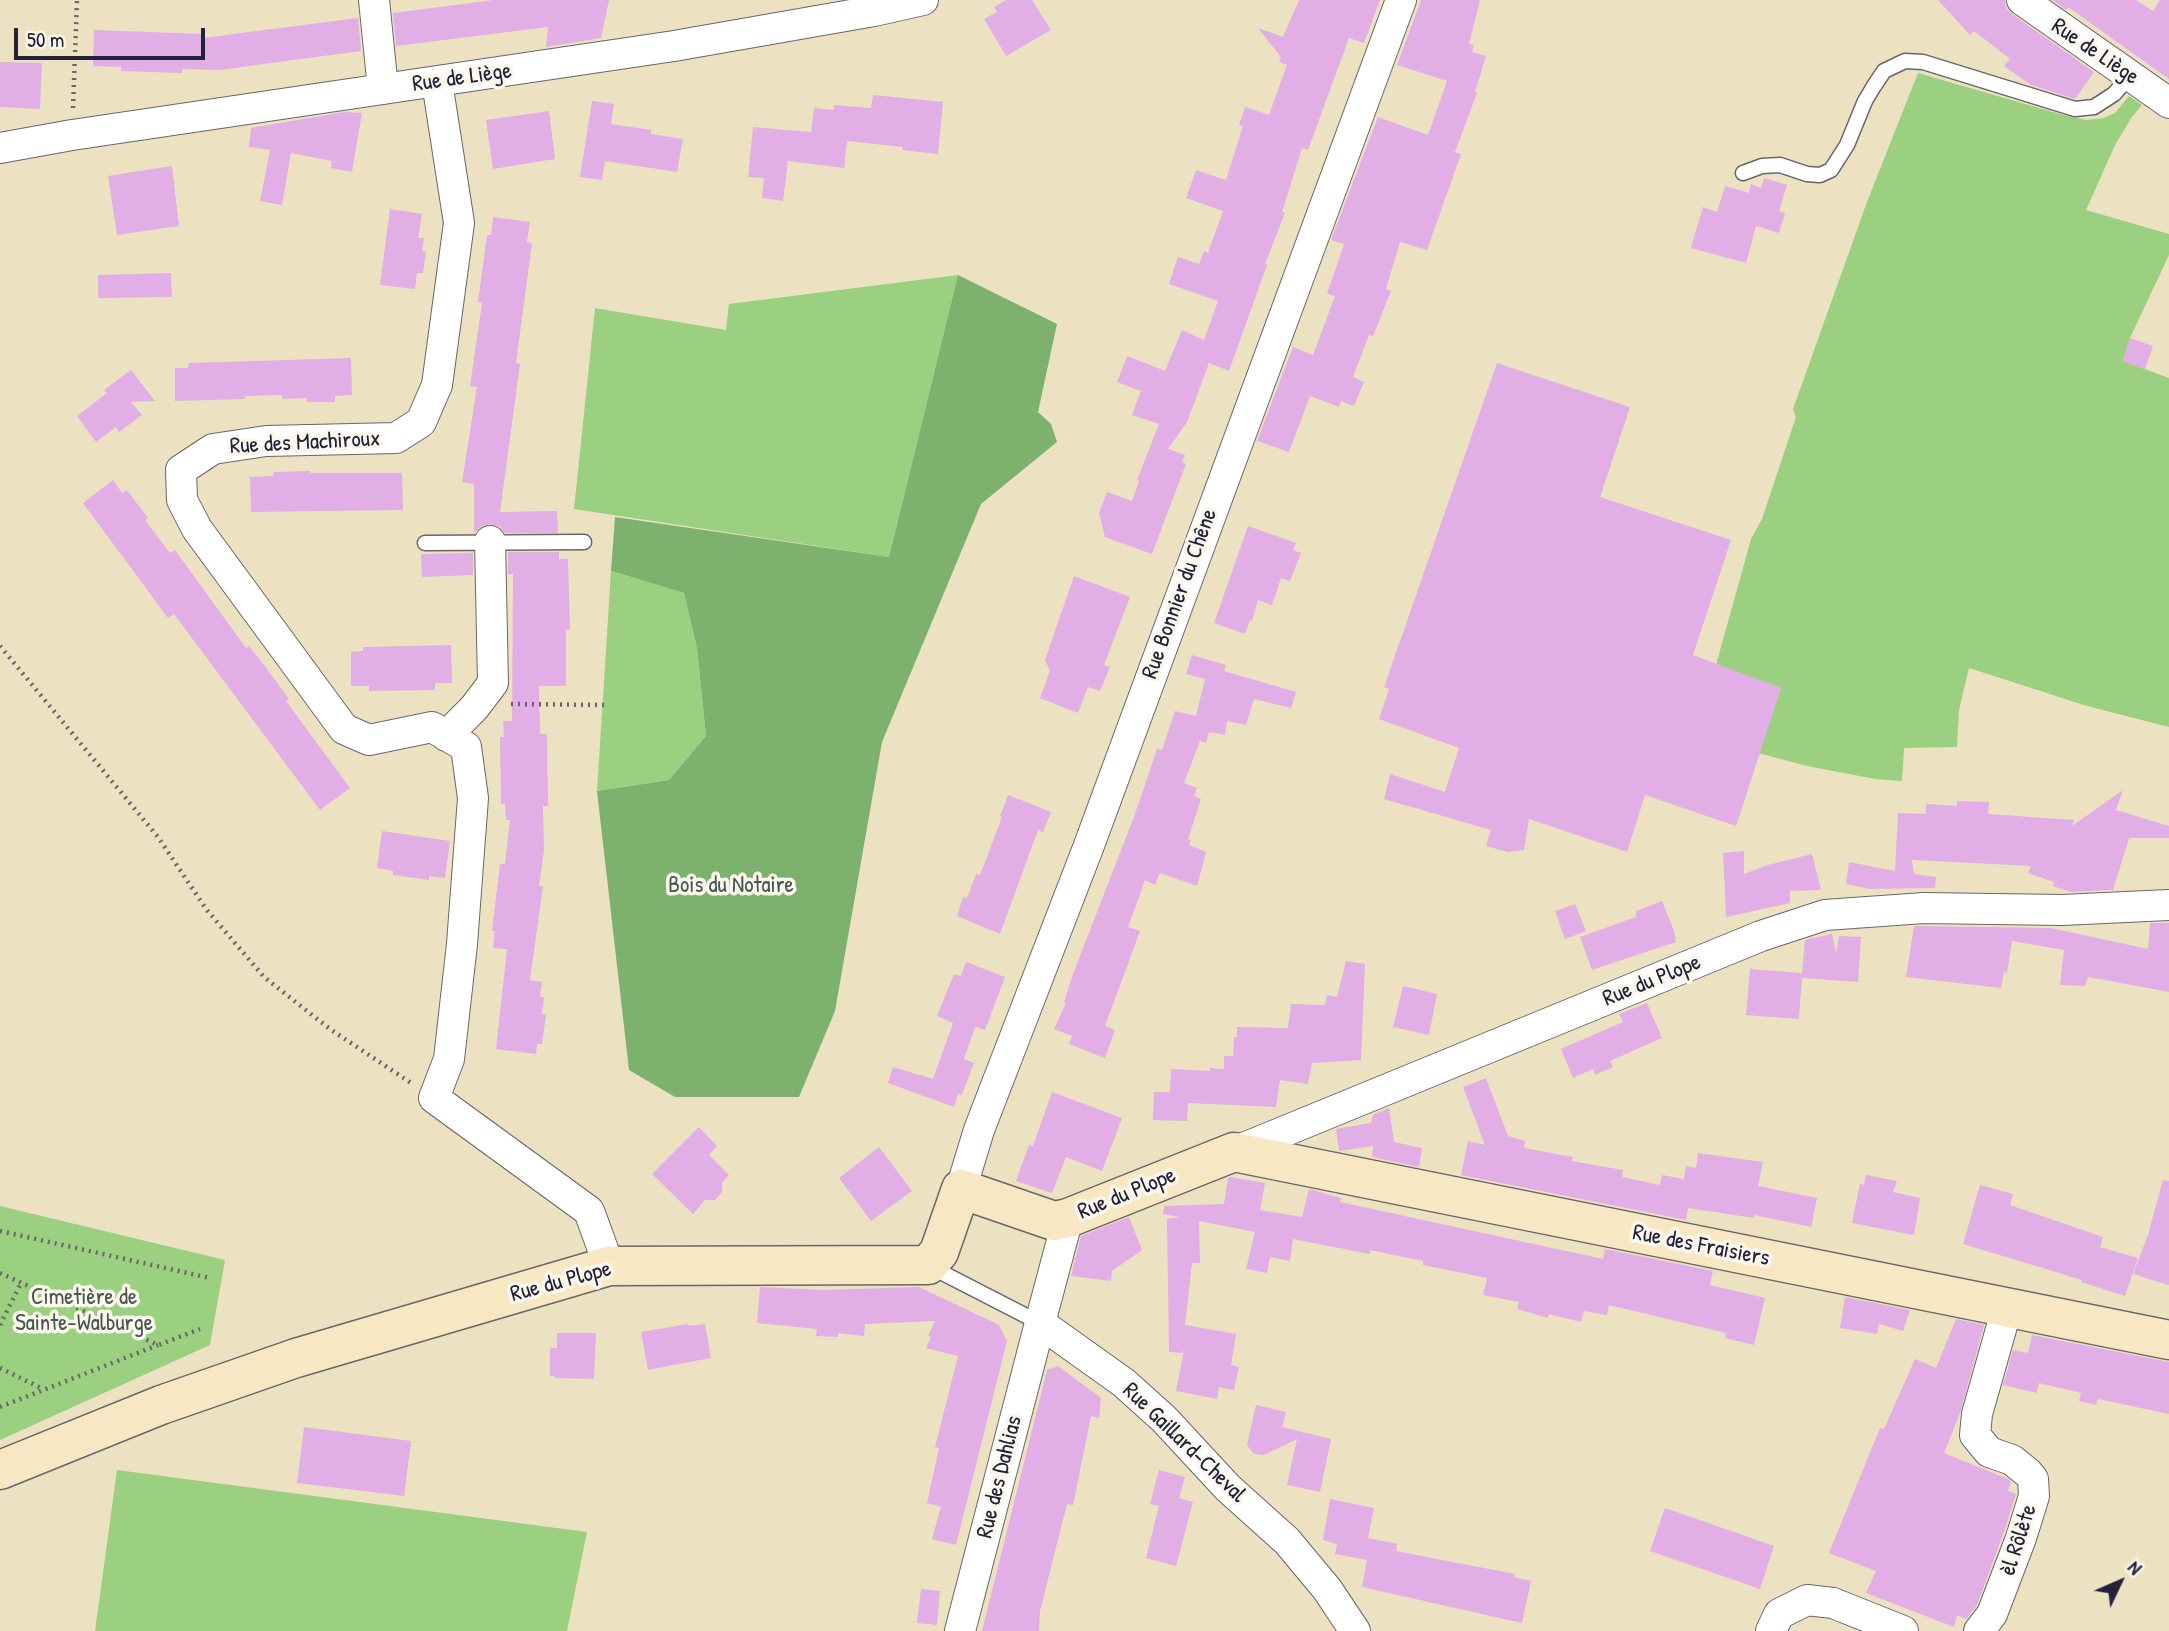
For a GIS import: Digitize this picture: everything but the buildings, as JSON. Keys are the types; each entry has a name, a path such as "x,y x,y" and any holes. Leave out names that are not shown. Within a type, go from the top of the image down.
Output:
{"street":[{"path":"374,0 383,89"},
{"name":"Rue de Liège","path":"0,148 674,46 923,0"},
{"name":"Rue Bonnier du Chêne","path":"961,1189 979,1130 1088,848 1401,0"},
{"name":"Rue de Liège","path":"2022,0 2169,103"},
{"name":"Rue des Machiroux","path":"437,82 459,223 437,385 421,422 396,438 266,441 213,449 181,470 181,500 197,529 344,729 369,740 432,727 446,736"},
{"path":"490,541 493,683 446,736 466,747 472,798 462,944 449,1059 433,1098 589,1211 609,1266"},
{"name":"Rue du Plope","path":"961,1189 1054,1221 1068,1218 1760,936 1825,915 1924,908 2062,910 2169,905"},
{"name":"Rue des Fraisiers","path":"1234,1152 2169,1340"},
{"path":"928,1265 939,1252 961,1189"},
{"path":"1040,1323 1068,1218"},
{"name":"Rue du Plope","path":"0,1469 161,1405 296,1359 609,1266 928,1265"},
{"name":"èl Rôlète","path":"1979,1631 1993,1614 2034,1496 2033,1479 2028,1473 2012,1460 1989,1452 1975,1435 1977,1414 2007,1308"},
{"name":"Rue des Dahlias","path":"960,1631 1040,1323"},
{"name":"Rue Gaillard-Cheval","path":"1040,1323 1124,1383 1164,1419 1228,1488 1287,1541 1327,1589 1355,1631"},
{"path":"1771,1631 1779,1614 1807,1600 1833,1603 1903,1631"}],"lane":[{"path":"1743,173 1762,166 1780,165 1807,174 1820,175 1831,170 1847,145 1865,101 1884,71 1905,61 1923,62 2075,109 2094,107 2114,94 2130,76"},
{"path":"425,543 584,542"},
{"path":"928,1265 1040,1323"}],"path":[{"path":"72,135 77,0"},
{"path":"0,646 158,837 206,909 264,977 330,1029 433,1098"},
{"path":"477,704 608,705"},
{"path":"0,1231 210,1278"},
{"path":"0,1273 158,1345"},
{"path":"0,1325 21,1283"},
{"path":"0,1407 200,1329"},
{"path":"0,1368 43,1389"}],"green space":[{"path":"1918,73 2086,120 2115,113 2129,96 2142,105 2116,143 2086,210 2169,234 2169,255 2130,338 2123,361 2169,378 2169,727 2087,706 1969,668 1959,710 1957,747 1904,748 1902,781 1875,779 1807,766 1758,753 1781,688 1716,665 1751,539 1762,519 1796,417 1793,409 1867,202"},
{"path":"958,275 889,557 574,509 595,308 726,330 729,304"},
{"name":"Bois du Notaire","path":"958,275 1057,324 1038,412 1051,424 1057,442 981,504 882,742 835,1011 799,1097 675,1097 629,1070 597,791 669,780 706,736 697,648 684,593 611,571 615,517 889,557"},
{"path":"611,571 684,593 697,648 706,736 669,780 597,791"},
{"name":"Cimetière de Sainte-Walburge","path":"0,1206 225,1260 210,1345 0,1440"},
{"path":"117,1470 587,1532 567,1631 95,1631"}]}
